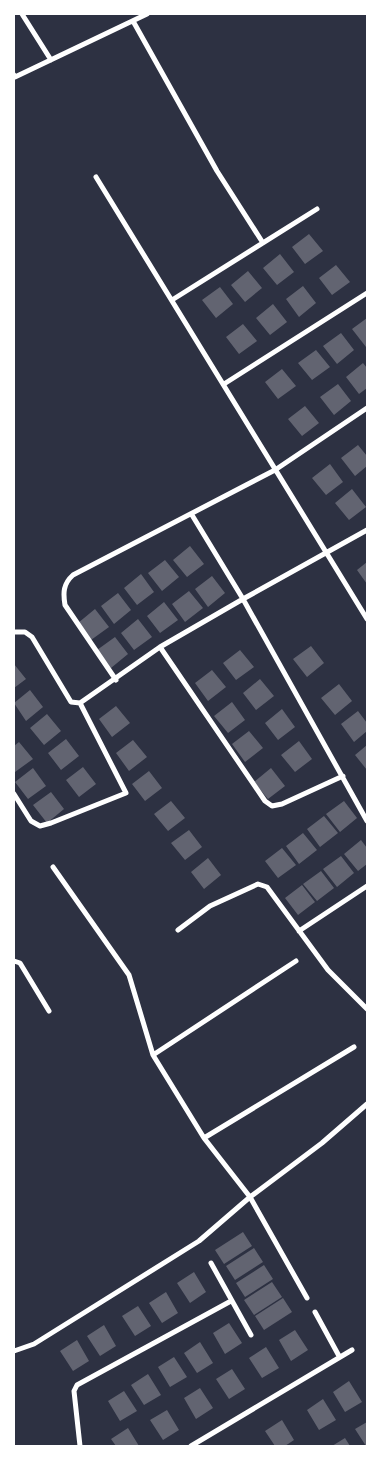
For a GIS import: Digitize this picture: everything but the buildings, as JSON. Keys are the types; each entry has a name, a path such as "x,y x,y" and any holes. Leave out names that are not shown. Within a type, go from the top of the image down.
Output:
{"street":[{"path":"22,14 51,60"},
{"path":"14,75 15,77 147,14"},
{"path":"133,21 212,162 263,243"},
{"path":"96,177 367,619"},
{"path":"172,300 317,209"},
{"path":"224,384 367,293"},
{"path":"116,680 65,605 63,592 66,580 275,470 367,408"},
{"path":"192,515 242,598 367,821"},
{"path":"14,632 25,632 32,637 71,702 80,703 116,680 160,647 242,598 367,530"},
{"path":"160,647 265,801 272,806 282,804 343,776"},
{"path":"14,794 31,821 40,826 126,793 80,703"},
{"path":"53,867 129,974 153,1055 204,1138 250,1197 307,1298"},
{"path":"178,930 210,906 258,884 267,887 328,970 367,1009"},
{"path":"299,931 367,886"},
{"path":"14,961 20,963 49,1011"},
{"path":"153,1055 296,961"},
{"path":"204,1138 354,1047"},
{"path":"14,1351 34,1344 199,1241 250,1197 322,1143 367,1104"},
{"path":"211,1263 251,1335"},
{"path":"80,1446 74,1391 77,1385 231,1301"},
{"path":"315,1312 339,1356"},
{"path":"191,1446 339,1356 352,1350"}]}
